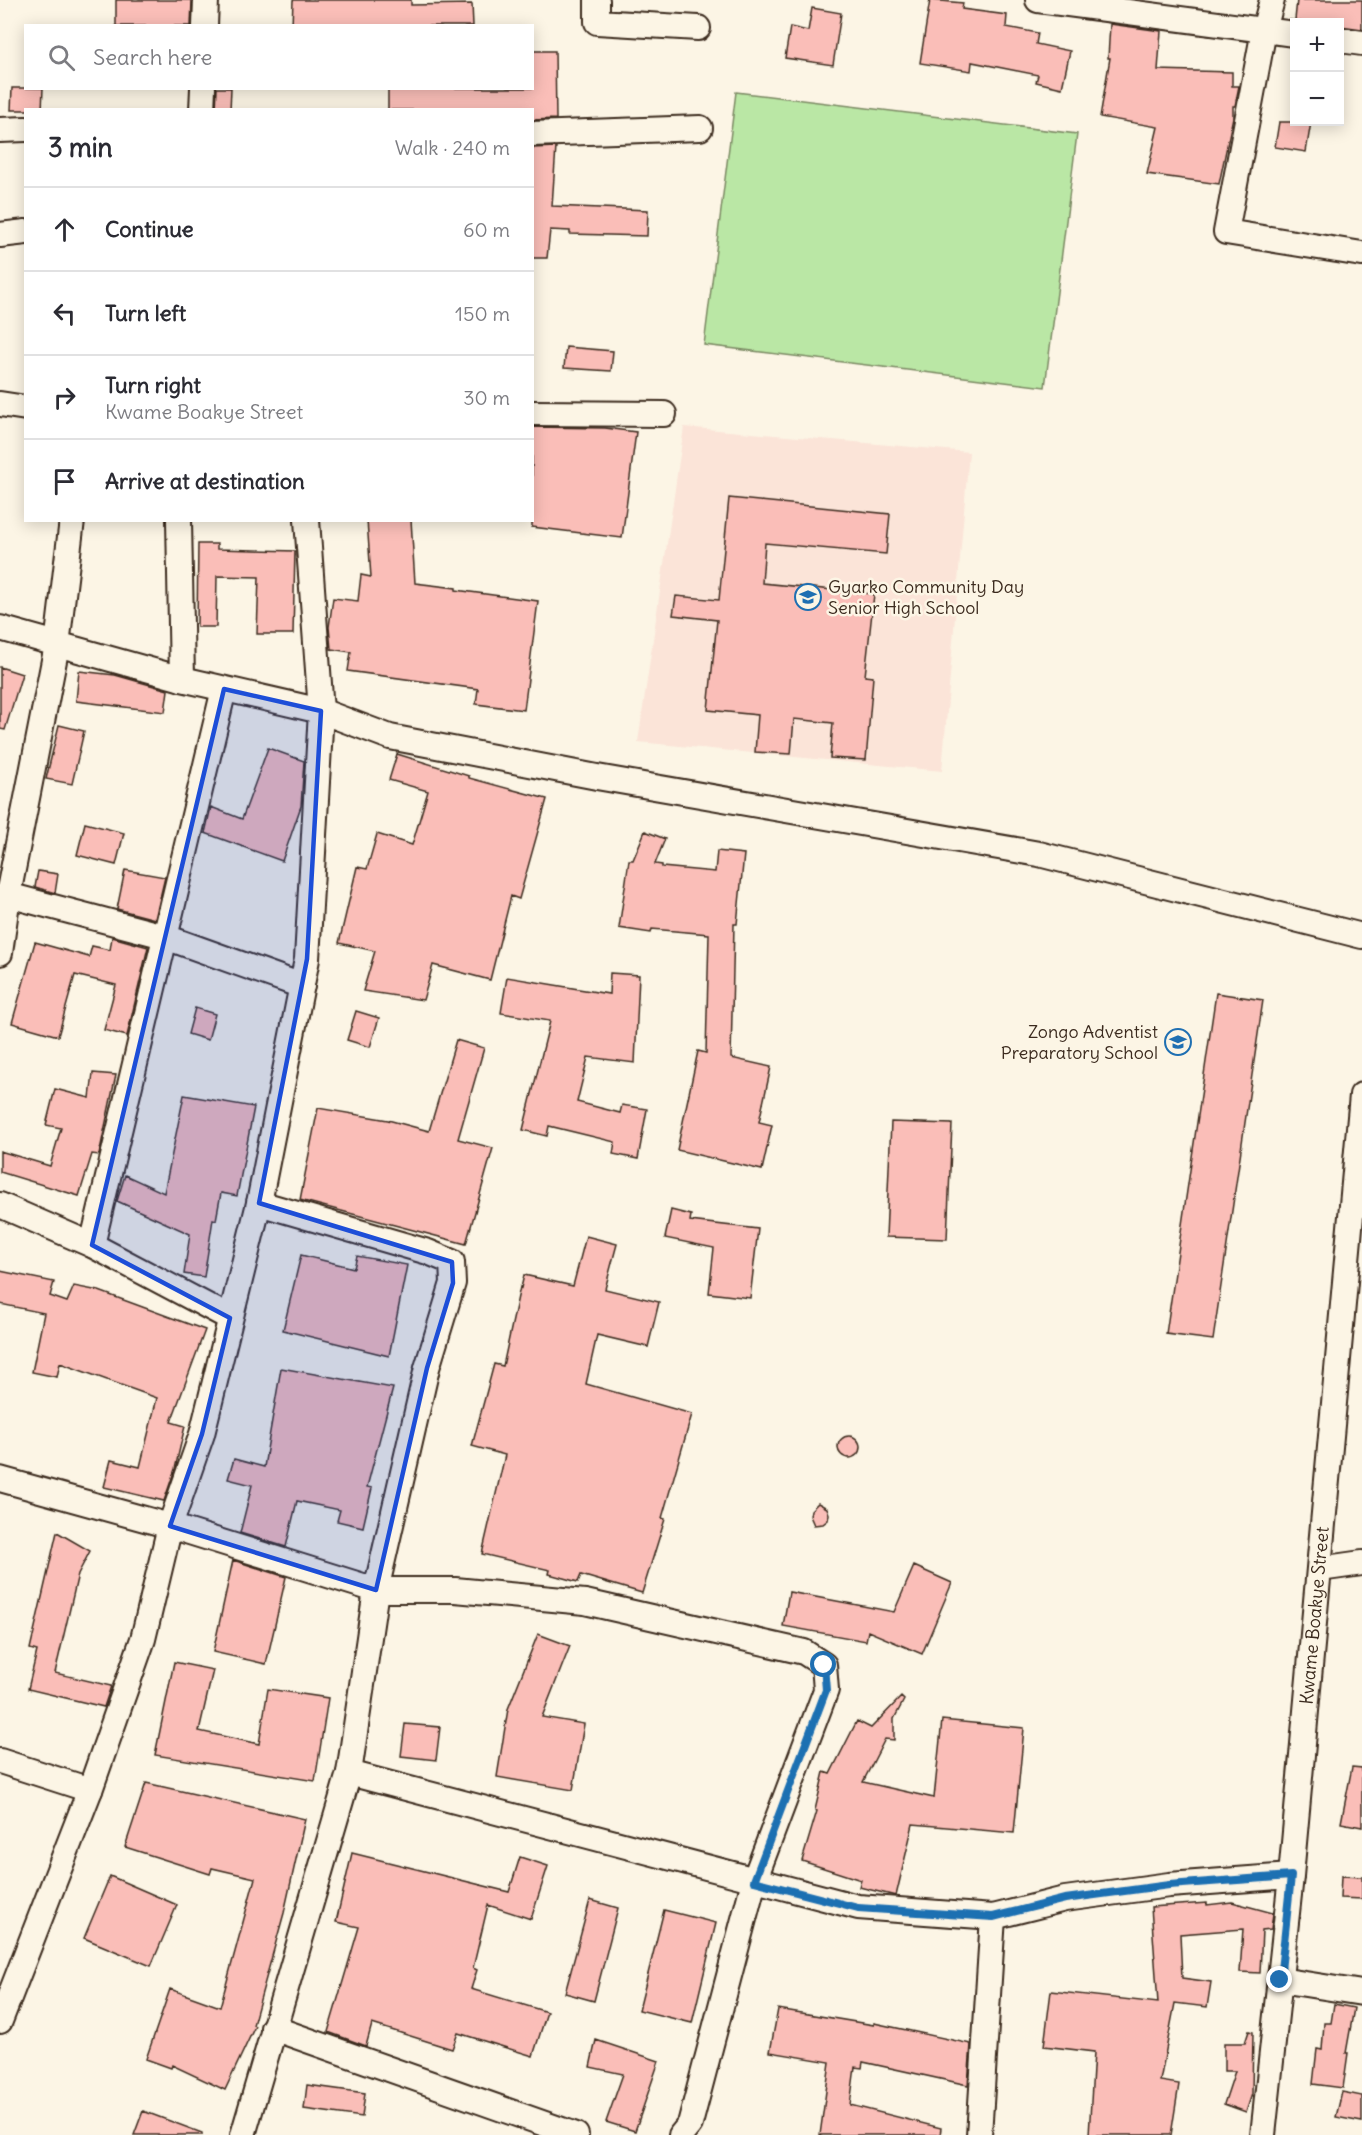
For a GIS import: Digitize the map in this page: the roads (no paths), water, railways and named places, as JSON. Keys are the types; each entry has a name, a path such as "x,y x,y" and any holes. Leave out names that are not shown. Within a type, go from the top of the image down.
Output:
{"street":[{"path":"205,24 206,0"},
{"path":"597,0 597,21 698,28"},
{"path":"1038,0 1290,33"},
{"path":"1272,0 1264,30 1226,232 1362,254"},
{"path":"1344,41 1362,43"},
{"path":"202,108 203,90"},
{"path":"534,134 700,128"},
{"path":"0,130 24,129"},
{"path":"0,235 24,232"},
{"path":"0,404 24,408"},
{"path":"534,413 664,414"},
{"path":"1,942 8,895 57,645 72,522"},
{"path":"178,522 182,679"},
{"path":"0,2021 90,1790 143,1639 170,1526 202,1434 259,1203 307,959 321,711 307,522"},
{"path":"0,628 182,679 321,711 402,740 608,780 1039,854 1362,936"},
{"path":"92,1245 224,689"},
{"path":"8,895 165,938 302,986"},
{"name":"Kwame Boakye Street","path":"1263,2135 1291,1876 1362,1095"},
{"path":"243,2135 349,1773 376,1590 427,1368 453,1283 452,1263 428,1252 259,1203"},
{"path":"0,1205 92,1245 231,1318"},
{"path":"0,1479 170,1526 376,1590 455,1590 585,1602 804,1652 824,1665 826,1690 754,1881 690,2124 681,2135"},
{"path":"1320,1569 1362,1563"},
{"path":"0,1761 90,1790"},
{"path":"349,1773 858,1908 993,1917 1065,1899 1169,1885 1291,1876"},
{"path":"979,2135 993,1917"},
{"path":"1280,1980 1362,1993"},
{"path":"273,2028 576,2135"}],"place":[{"name":"Gyarko Community Day Senior High School","path":"808,597"},
{"name":"Zongo Adventist Preparatory School","path":"1178,1042"}]}
